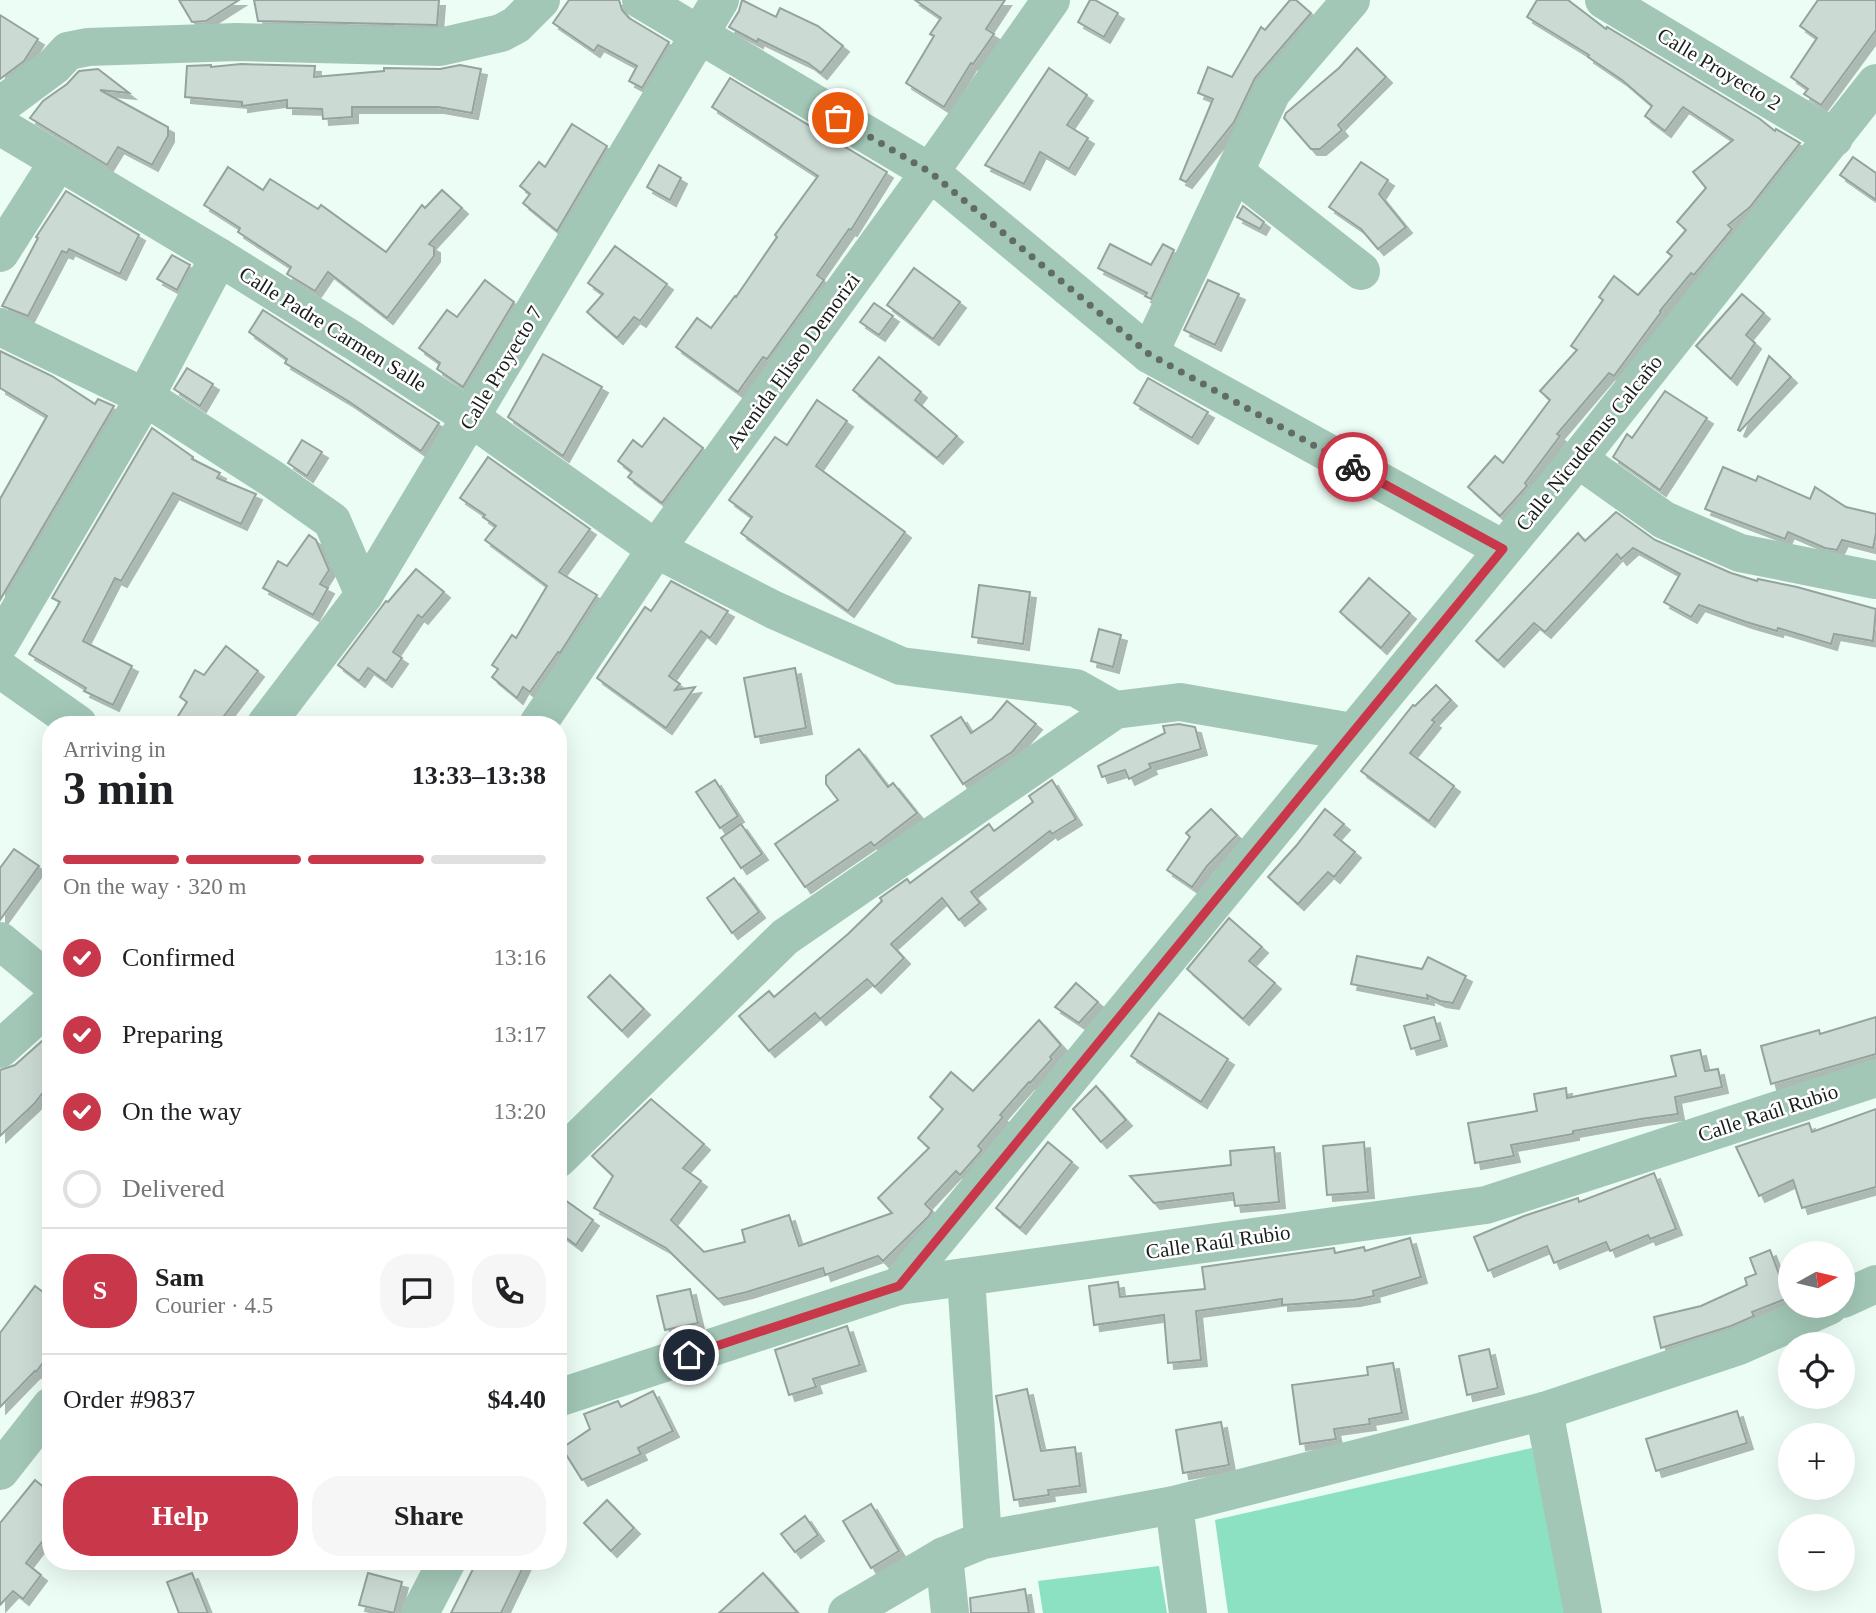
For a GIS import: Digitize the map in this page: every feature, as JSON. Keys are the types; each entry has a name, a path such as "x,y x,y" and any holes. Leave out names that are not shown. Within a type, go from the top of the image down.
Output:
{"street":[{"path":"0,106 46,73 68,51 88,47 237,42 440,47 501,33 516,25 541,0"},
{"path":"641,0 699,37 930,172 1149,354 1503,549"},
{"name":"Calle Proyecto 7","path":"272,716 364,595 720,0"},
{"name":"Avenida Eliseo Demorizi","path":"543,716 656,549 930,172 1051,0"},
{"path":"1149,354 1272,92 1351,0"},
{"name":"Calle Proyecto 2","path":"1604,0 1834,138"},
{"name":"Calle Nicudemus Calcaño","path":"899,1286 1578,458 1876,83"},
{"name":"Calle Padre Carmen Salle","path":"0,126 219,257 471,418 656,549 774,610 901,666 1076,688 1115,710"},
{"path":"0,253 58,162"},
{"path":"1235,172 1361,271"},
{"path":"0,643 145,397 219,257"},
{"path":"0,327 145,397 271,478 332,521 364,595"},
{"path":"1578,458 1664,520 1740,553 1876,580"},
{"path":"0,669 67,716"},
{"path":"567,1150 785,937 1115,710 1180,702 1352,732"},
{"path":"0,941 42,976"},
{"path":"0,1049 42,1011"},
{"name":"Calle Raúl Rubio","path":"567,1395 899,1286 1486,1205 1876,1077"},
{"path":"966,1277 983,1540"},
{"path":"1855,1294 1876,1284"},
{"path":"847,1613 944,1556 983,1540 1174,1505 1544,1411 1739,1346 1802,1318"},
{"path":"1544,1411 1583,1613"},
{"path":"0,1471 42,1417"},
{"path":"1174,1505 1188,1613"},
{"path":"944,1556 950,1613"},
{"path":"420,1613 442,1570"}],"green space":[{"path":"1532,1448 1565,1613 1228,1613 1215,1520"},
{"path":"1159,1566 1167,1613 1043,1613 1038,1581"}],"building":[{"path":"179,0 239,0 206,21 192,22"},
{"path":"254,0 439,0 437,25 258,21"},
{"path":"569,0 619,0 622,10 629,18 669,42 642,88 629,81 637,66 598,45 594,51 553,23"},
{"path":"742,0 776,17 780,8 818,26 843,46 821,73 808,63 729,27"},
{"path":"915,0 1005,0 986,29 994,34 973,64 971,63 944,107 906,83 934,36 930,34 941,18"},
{"path":"1090,0 1095,0 1118,13 1104,37 1078,22"},
{"path":"1290,0 1296,0 1311,13 1255,78 1234,122 1186,182 1180,179 1213,99 1198,93 1208,67 1232,77 1261,27 1265,30"},
{"path":"1537,0 1568,0 1606,29 1607,27 1760,119 1775,131 1776,129 1800,143 1750,207 1728,225 1732,229 1660,311 1614,376 1609,373 1557,434 1560,436 1525,483 1527,486 1500,516 1468,487 1495,456 1503,463 1550,400 1540,391 1577,350 1571,346 1603,300 1599,297 1614,276 1638,295 1672,256 1667,252 1686,230 1677,222 1706,188 1693,172 1733,140 1683,107 1665,131 1645,116 1652,106 1622,80 1588,57 1589,55 1527,17"},
{"path":"1818,0 1876,0 1876,30 1821,105 1804,94 1808,89 1791,77 1817,38 1800,26"},
{"path":"0,15 38,39 24,61 0,79"},
{"path":"1357,48 1386,77 1338,125 1342,130 1320,149 1311,149 1284,118 1286,113 1339,68"},
{"path":"460,65 481,69 472,113 438,107 352,107 352,117 323,119 322,109 287,108 287,100 242,106 242,102 185,97 187,66 315,66 314,77 384,71 384,68 440,69"},
{"path":"1049,68 1087,95 1067,125 1088,138 1069,169 1040,152 1024,184 985,165"},
{"path":"98,69 129,93 100,90 168,127 168,136 152,165 118,147 107,165 30,118 43,101 67,84 79,71"},
{"path":"730,78 887,172 851,230 849,229 817,275 824,280 767,359 763,357 738,392 676,347 697,318 711,328 736,297 777,237 775,235 818,176 712,107"},
{"path":"572,124 607,146 557,231 523,203 530,194 520,186 539,162 545,167"},
{"path":"1853,157 1876,173 1876,200 1840,175"},
{"path":"1361,162 1388,180 1379,194 1406,227 1378,249 1361,229 1329,207"},
{"path":"659,165 681,178 670,200 647,187"},
{"path":"228,167 263,190 270,179 318,209 321,205 386,252 422,205 425,208 442,190 462,208 429,244 434,247 434,256 387,318 328,272 315,291 287,274 291,267 238,232 240,228 204,205"},
{"path":"66,191 139,235 120,274 69,249 67,253 62,251 28,316 2,306 38,238 36,237"},
{"path":"1243,206 1264,222 1260,229 1237,217"},
{"path":"1110,244 1151,265 1163,244 1174,250 1151,299 1145,296 1147,293 1098,268"},
{"path":"615,246 667,284 640,321 634,317 617,338 587,312 603,294 588,283"},
{"path":"172,255 190,265 177,290 157,279"},
{"path":"914,268 960,302 933,339 887,305"},
{"path":"485,280 514,302 463,387 437,369 440,363 419,348 447,310 457,317"},
{"path":"1208,280 1239,294 1215,345 1184,330"},
{"path":"1742,294 1764,313 1746,335 1755,343 1731,379 1696,346"},
{"path":"874,303 893,316 879,335 860,322"},
{"path":"263,310 439,423 421,451 348,401 285,363 287,359 249,332"},
{"path":"0,351 52,376 95,404 98,399 114,406 0,600 0,499 47,416 0,388"},
{"path":"543,354 602,387 563,456 508,417"},
{"path":"1769,356 1791,377 1740,431 1738,430"},
{"path":"879,357 921,392 915,400 957,436 937,458 853,390"},
{"path":"187,368 213,384 200,406 174,389"},
{"path":"1148,378 1208,412 1192,438 1134,403"},
{"path":"1665,391 1707,418 1660,490 1613,457 1627,434 1632,438"},
{"path":"817,400 847,421 816,466 905,532 848,611 741,533 752,517 729,500 775,437 787,445"},
{"path":"664,418 703,448 662,503 628,477 632,472 618,461 633,440 642,447"},
{"path":"152,428 193,457 192,459 220,473 217,478 256,494 241,524 173,493 121,581 115,578 83,641 132,666 113,705 84,691 86,688 29,654 60,602 52,598"},
{"path":"302,440 322,452 307,476 288,463"},
{"path":"488,457 590,529 559,572 597,595 560,653 558,652 530,692 523,687 517,698 492,677 498,669 492,665 512,635 516,638 547,586 485,540 496,526 460,498"},
{"path":"1723,467 1756,481 1758,476 1810,499 1815,487 1846,507 1876,514 1873,548 1842,540 1837,550 1825,548 1788,532 1785,539 1705,509"},
{"path":"1616,512 1655,540 1731,573 1757,581 1758,579 1797,587 1876,609 1873,641 1834,634 1831,644 1778,628 1777,631 1746,622 1699,605 1691,617 1664,602 1680,574 1633,548 1621,559 1617,554 1545,632 1534,623 1498,661 1476,641 1578,533 1585,541"},
{"path":"309,535 316,540 329,570 320,584 328,588 313,615 263,588 278,561 287,566"},
{"path":"416,569 444,592 422,618 418,615 393,652 402,658 386,681 368,668 359,681 338,665 386,601 388,602"},
{"path":"1369,578 1410,613 1381,648 1340,612"},
{"path":"671,581 728,611 710,638 701,631 669,676 680,684 675,690 695,687 666,728 597,678 645,607 651,611"},
{"path":"979,585 1030,592 1023,644 972,637"},
{"path":"1099,629 1121,635 1113,667 1091,661"},
{"path":"226,646 258,671 224,716 178,716 187,702 180,697 195,670 204,675"},
{"path":"795,668 806,728 755,737 744,678"},
{"path":"1436,685 1451,700 1432,720 1435,722 1410,753 1454,786 1429,821 1361,771 1413,705"},
{"path":"1007,701 1036,724 1012,752 963,784 931,736 961,717 971,733 992,719"},
{"path":"1179,724 1195,727 1201,749 1149,764 1151,768 1129,779 1125,770 1102,777 1098,766 1165,733 1163,726"},
{"path":"859,749 888,787 893,783 917,813 874,846 871,842 805,887 775,844 838,800 826,784 826,776"},
{"path":"715,780 738,816 720,828 696,792"},
{"path":"1052,780 1076,819 1052,834 1050,831 971,892 980,903 959,920 942,898 891,944 904,958 875,987 867,979 820,1019 815,1013 769,1051 739,1016 769,991 774,997 848,934 882,901 880,898 907,879 910,883 989,824 994,831 1033,802 1029,796"},
{"path":"1211,809 1237,835 1207,866 1192,887 1167,870 1190,837 1186,833"},
{"path":"1325,809 1344,824 1334,835 1355,852 1334,877 1328,872 1298,904 1268,877"},
{"path":"741,824 762,854 741,868 721,838"},
{"path":"14,849 39,866 0,920 0,868"},
{"path":"734,878 759,912 732,933 707,898"},
{"path":"1229,918 1262,947 1249,961 1275,983 1243,1019 1187,969"},
{"path":"1357,956 1422,969 1428,957 1466,976 1453,1003 1427,995 1428,999 1351,984"},
{"path":"610,975 644,1009 622,1031 588,997"},
{"path":"1076,983 1098,1002 1079,1023 1055,1007"},
{"path":"1159,1013 1228,1059 1201,1102 1131,1056"},
{"path":"1434,1017 1441,1040 1411,1049 1404,1026"},
{"path":"1876,1017 1876,1054 1771,1084 1761,1046 1819,1030 1820,1034"},
{"path":"1039,1020 1061,1045 1050,1057 1052,1059 1000,1115 1003,1117 978,1146 982,1150 960,1175 956,1171 925,1204 932,1211 928,1217 883,1261 878,1256 825,1275 823,1268 718,1299 666,1248 594,1208 613,1176 592,1156 651,1099 704,1144 683,1168 701,1181 671,1220 704,1252 745,1242 742,1230 789,1215 799,1246 892,1213 878,1198 929,1148 918,1138 943,1109 930,1097 951,1072 973,1091"},
{"path":"42,1041 42,1094 0,1136 0,1070 15,1065"},
{"path":"1700,1050 1705,1071 1718,1069 1722,1087 1675,1097 1678,1114 1573,1131 1573,1134 1511,1145 1514,1156 1475,1163 1468,1123 1537,1111 1534,1094 1566,1088 1567,1098 1676,1076 1671,1056"},
{"path":"1096,1086 1126,1120 1101,1142 1073,1109"},
{"path":"1876,1109 1876,1187 1802,1208 1793,1180 1759,1196 1736,1147 1809,1123 1812,1132"},
{"path":"1048,1142 1072,1162 1020,1228 996,1208"},
{"path":"1364,1142 1368,1192 1327,1195 1323,1146"},
{"path":"1274,1147 1279,1202 1235,1206 1233,1193 1154,1203 1130,1176 1231,1165 1230,1151"},
{"path":"1654,1173 1676,1229 1650,1239 1648,1235 1610,1251 1606,1242 1554,1263 1547,1246 1488,1271 1474,1237 1524,1216 1578,1198 1579,1202"},
{"path":"567,1201 593,1220 576,1245 567,1238"},
{"path":"1410,1238 1421,1277 1373,1291 1374,1296 1282,1305 1282,1299 1196,1311 1201,1360 1168,1363 1164,1315 1094,1325 1089,1286 1118,1282 1120,1297 1205,1289 1202,1267 1334,1248 1335,1253 1364,1247 1365,1251"},
{"path":"1770,1250 1778,1271 1778,1302 1752,1312 1754,1316 1731,1326 1661,1348 1654,1317 1701,1306 1747,1285 1745,1278 1756,1274 1750,1258"},
{"path":"35,1286 42,1291 42,1364 0,1407 0,1333"},
{"path":"690,1289 698,1323 665,1330 657,1296"},
{"path":"847,1326 860,1365 813,1379 816,1387 789,1395 775,1350"},
{"path":"1489,1349 1498,1388 1467,1395 1459,1356"},
{"path":"1393,1363 1402,1413 1369,1419 1370,1424 1334,1429 1336,1439 1300,1444 1292,1385 1368,1375 1367,1367"},
{"path":"1027,1389 1041,1451 1075,1447 1080,1486 1048,1490 1049,1495 1014,1500 996,1396"},
{"path":"653,1391 673,1431 638,1448 641,1454 582,1480 567,1456 567,1445 590,1429 584,1414 618,1401 621,1407"},
{"path":"1737,1411 1747,1443 1656,1471 1646,1439"},
{"path":"1221,1422 1229,1465 1183,1473 1176,1430"},
{"path":"35,1480 42,1486 42,1542 26,1563 41,1575 23,1599 13,1591 0,1605 0,1523"},
{"path":"607,1500 634,1528 611,1551 584,1523"},
{"path":"871,1504 899,1551 871,1568 843,1521"},
{"path":"805,1516 818,1535 795,1552 781,1534"},
{"path":"472,1570 522,1570 501,1613 451,1613"},
{"path":"192,1573 208,1613 179,1613 167,1582"},
{"path":"368,1573 402,1582 394,1613 359,1605"},
{"path":"763,1573 798,1613 719,1613"},
{"path":"1025,1589 1029,1613 971,1613 970,1598"}],"way so far":[{"path":"838,118 930,172 1149,354 1353,467"}],"route":[{"path":"689,1355 899,1286 1503,549 1353,467"}]}
